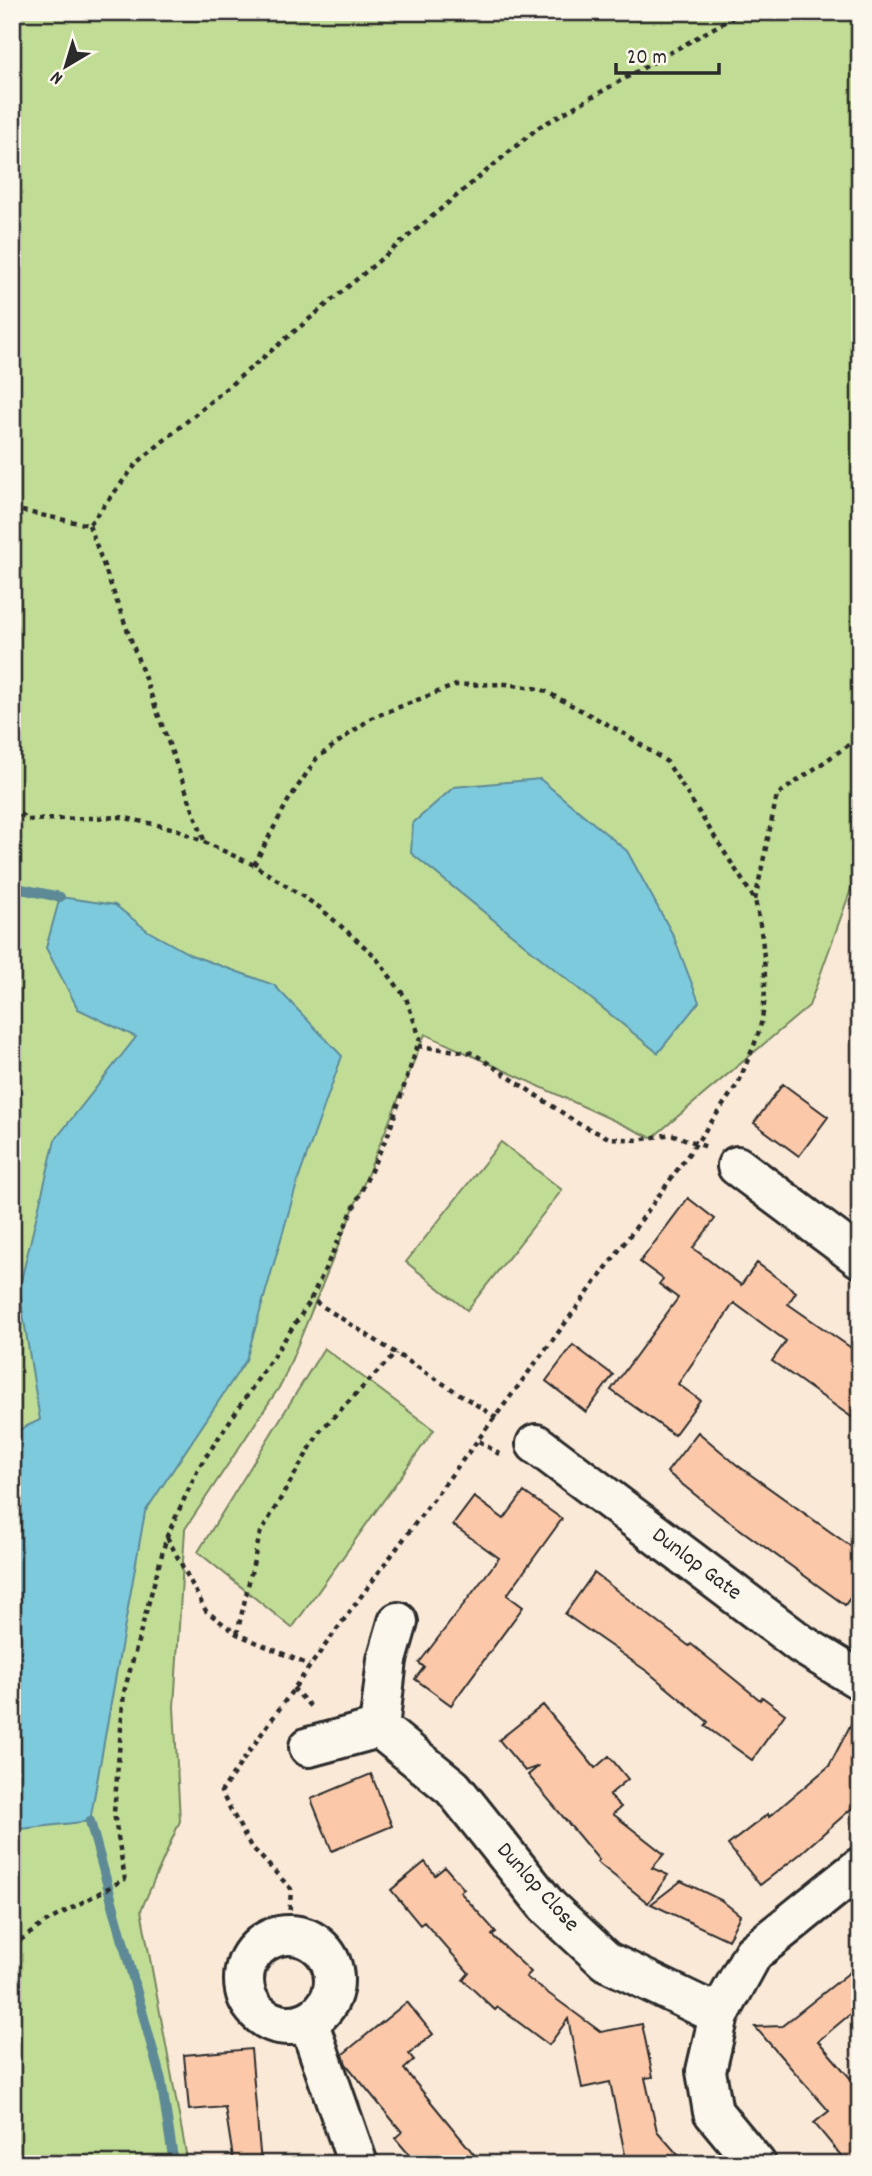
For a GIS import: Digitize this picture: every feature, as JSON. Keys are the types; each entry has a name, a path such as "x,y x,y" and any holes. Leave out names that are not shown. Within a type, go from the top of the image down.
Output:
{"street":[{"path":"737,1166 860,1258"},
{"name":"Dunlop Gate","path":"536,1444 801,1644 860,1680"},
{"path":"309,1747 379,1728 387,1660 398,1622"},
{"name":"Dunlop Close","path":"379,1728 453,1788 548,1907 606,1961 719,2015"},
{"path":"756,2164 713,2112 706,2071 719,2015 753,1953 860,1867"},
{"path":"288,1935 303,1937 327,1956 333,1985 329,2000 320,2012 308,2021 279,2024 266,2019 247,1998 245,1969 251,1956 273,1938 288,1935"},
{"path":"308,2021 358,2164"}],"path":[{"path":"89,525 137,463 538,127 742,12"},
{"path":"12,509 89,525"},
{"path":"89,525 204,841"},
{"path":"254,865 288,801 317,758 371,718 456,685 506,684 541,689 620,731 667,762 755,900 761,923 764,974 760,1028 739,1082 497,1418 309,1665 221,1792 250,1845 291,1889 288,1935"},
{"path":"755,900 777,795 860,737"},
{"path":"12,808 28,820 121,817 176,828 254,865 319,907 374,955 406,998 420,1038 389,1132 312,1300 199,1467 167,1536 124,1692 114,1813 125,1879 95,1898 46,1922 12,1946"},
{"path":"418,1046 473,1053 579,1124 610,1138 638,1140 671,1134 698,1141 737,1166"},
{"path":"312,1300 497,1418"},
{"path":"237,1634 260,1534 320,1431 396,1353"},
{"path":"167,1536 206,1611 237,1634 309,1665"}],"green space":[{"path":"12,12 860,12 860,864 809,1006 652,1138 425,1034 282,1383 185,1529 174,1707 180,1821 141,1910 188,2164 12,2164"},
{"path":"501,1142 562,1190 467,1310 406,1262"},
{"path":"324,1348 434,1430 292,1628 198,1552"}],"water":[{"path":"540,779 627,851 673,935 699,1002 658,1053 411,853 413,823 454,787"},
{"path":"60,897 115,905 148,931 191,955 274,985 342,1056 298,1180 246,1360 145,1512 90,1821 21,1829 12,1834 12,1433 40,1420 19,1289 55,1140 136,1037 78,1009 46,948"}],"building":[{"path":"783,1084 828,1117 799,1156 754,1123"},
{"path":"688,1198 715,1219 693,1248 741,1285 757,1263 796,1292 788,1304 860,1354 860,1423 772,1361 786,1341 734,1303 678,1384 700,1400 674,1435 611,1390 678,1298 659,1284 663,1279 640,1262"},
{"path":"573,1345 613,1375 586,1412 546,1381"},
{"path":"698,1432 737,1465 860,1553 860,1584 845,1605 719,1514 667,1472"},
{"path":"524,1492 562,1519 507,1595 523,1607 451,1705 415,1679 424,1667 419,1663 499,1558 453,1525 474,1497 504,1519"},
{"path":"594,1573 689,1646 691,1644 760,1700 762,1697 785,1714 752,1760 705,1726 708,1722 648,1672 565,1614"},
{"path":"543,1705 595,1768 609,1756 628,1779 609,1795 621,1807 613,1814 664,1854 652,1868 668,1875 648,1903 597,1862 599,1860 528,1775 539,1766 525,1771 499,1740"},
{"path":"860,1707 860,1801 799,1855 760,1885 728,1845 768,1814 769,1817 829,1766"},
{"path":"371,1774 392,1826 332,1851 311,1799"},
{"path":"425,1862 435,1875 445,1867 464,1889 460,1892 496,1932 492,1935 531,1972 526,1977 601,2032 642,2024 653,2077 645,2078 657,2131 686,2164 627,2164 610,2082 582,2088 568,2019 549,2045 498,2007 495,2010 463,1980 469,1973 424,1922 420,1925 391,1890"},
{"path":"681,1881 721,1900 740,1915 728,1940 651,1904"},
{"path":"860,1964 860,2006 818,2041 858,2087 860,2085 860,2164 848,2164 814,2123 829,2111 755,2027 782,2026"},
{"path":"407,2002 433,2034 409,2054 414,2060 404,2069 482,2164 417,2164 395,2138 402,2132 346,2064 343,2054"},
{"path":"251,2049 261,2164 234,2164 225,2107 189,2110 184,2055"}],"waterway":[{"path":"12,887 60,897"},
{"path":"90,1821 161,2080 174,2164"}]}
